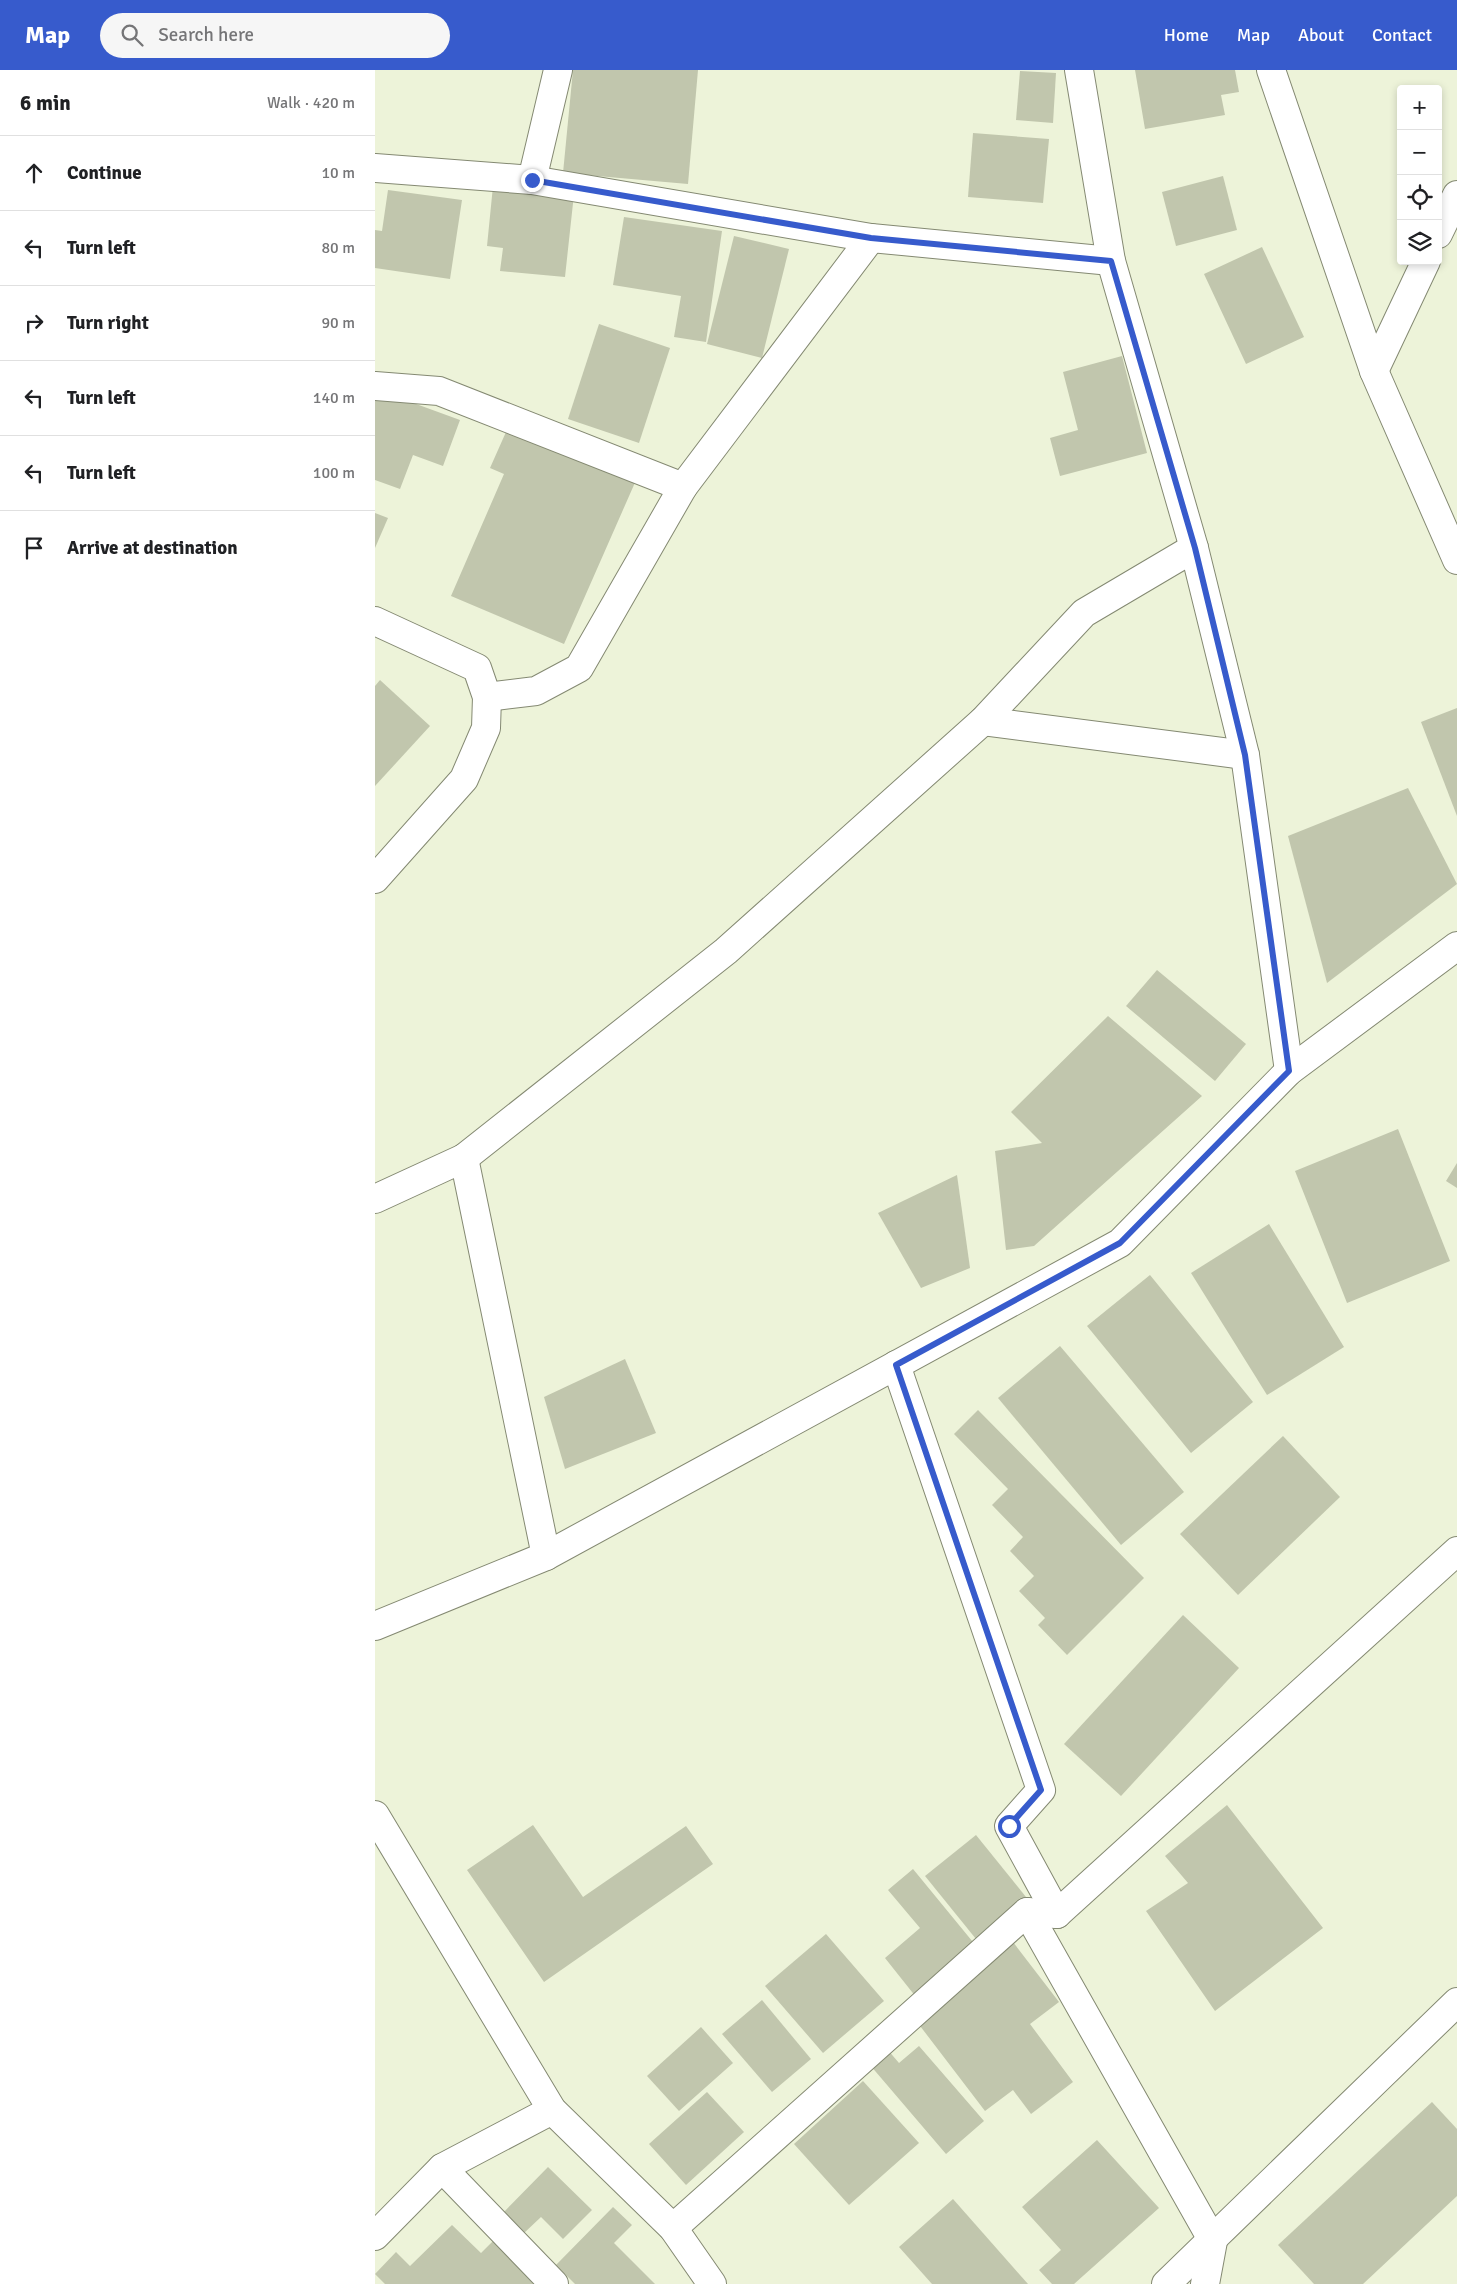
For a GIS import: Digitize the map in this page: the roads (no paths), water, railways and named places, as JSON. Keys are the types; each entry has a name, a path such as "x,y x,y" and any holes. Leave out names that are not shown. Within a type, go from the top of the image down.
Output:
{"street":[{"path":"532,180 558,70"},
{"path":"1079,70 1111,261 1195,548 1245,755 1289,1071"},
{"path":"1271,70 1374,371 1457,560"},
{"path":"375,168 532,180 871,238 1111,261"},
{"path":"1442,226 1457,195"},
{"path":"487,697 536,691 579,668 683,487 871,238"},
{"path":"1374,371 1424,265"},
{"path":"375,386 439,391 683,487"},
{"path":"375,1200 464,1158 726,951 983,721 1084,614 1195,548"},
{"path":"375,622 477,668 487,697 486,728 464,779 375,879"},
{"path":"983,721 1245,755"},
{"path":"375,1626 546,1556 1120,1243 1289,1071 1457,946"},
{"path":"464,1158 546,1556"},
{"path":"896,1365 1041,1790 1009,1826 1057,1914"},
{"path":"673,2228 1027,1912 1057,1914 1457,1551"},
{"path":"375,1815 552,2110 673,2228 712,2284"},
{"path":"1027,1912 1213,2241 1205,2284"},
{"path":"1166,2284 1213,2241 1457,2002"},
{"path":"375,2236 442,2168 552,2110"},
{"path":"442,2168 554,2284"}]}
